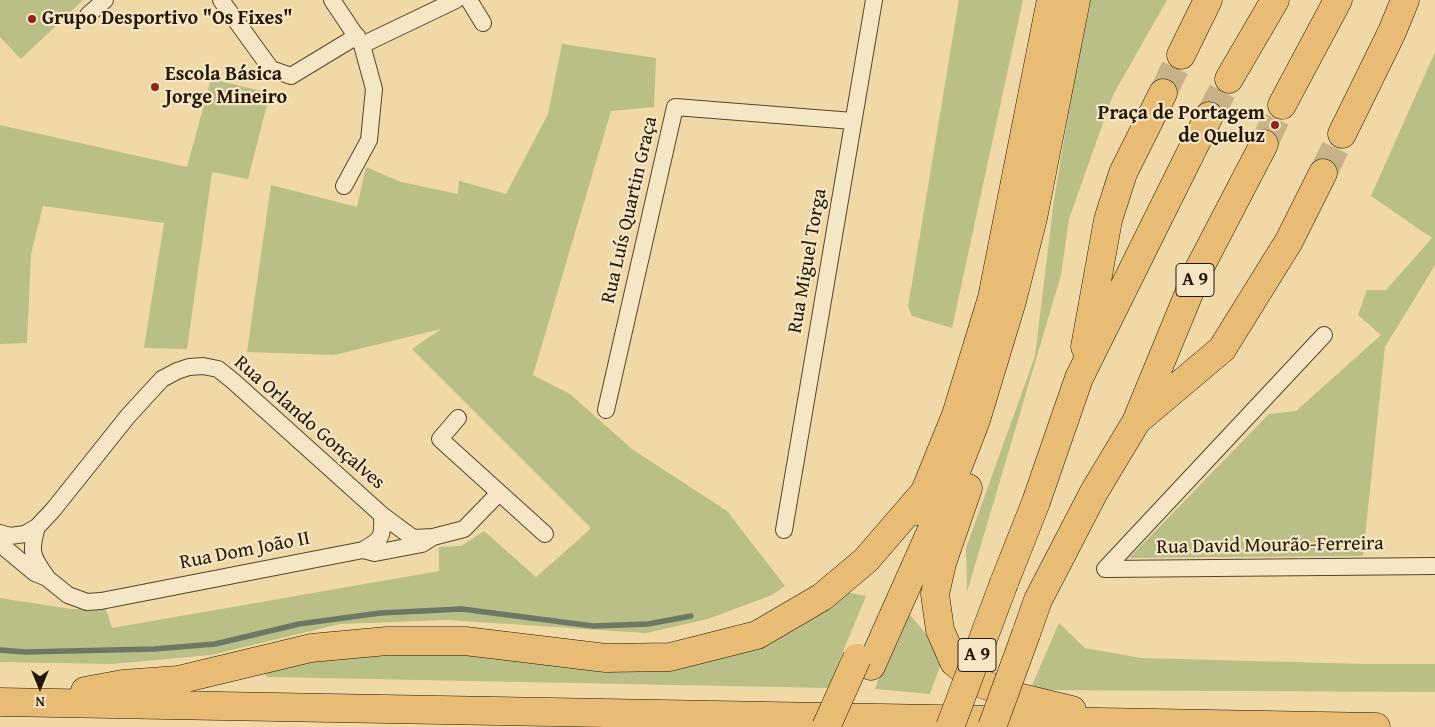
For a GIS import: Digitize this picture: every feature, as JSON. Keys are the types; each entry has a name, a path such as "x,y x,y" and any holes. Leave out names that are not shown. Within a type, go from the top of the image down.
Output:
{"highway":[{"path":"844,727 894,573 923,494 956,415 992,298 1051,0"},
{"path":"826,727 864,662 945,500 976,420 1012,301 1033,218 1076,0"},
{"path":"1181,55 1208,0"},
{"path":"1229,79 1275,0"},
{"path":"1282,105 1338,0"},
{"path":"1342,134 1392,32 1405,0"},
{"path":"1079,378 1108,220 1123,173 1163,93"},
{"name":"A 9","path":"950,727 1036,502 1079,378 1209,116"},
{"name":"A 9","path":"992,727 1038,600 1094,492 1136,422 1199,269 1264,144"},
{"path":"1136,422 1222,349 1289,241 1323,173"},
{"path":"1033,218 1024,304 1002,400 942,563 935,594 940,630 954,662 980,683 1018,697 1122,723"},
{"path":"12,702 123,684 178,680 311,648 387,641 465,641 606,658 670,657 757,635 822,597 866,560 923,494"},
{"path":"12,702 1376,727"}],"street":[{"path":"88,15 105,0"},
{"path":"221,0 271,69 291,76 359,41 456,0"},
{"path":"332,0 359,41 374,89 369,140 344,186"},
{"path":"469,0 483,23"},
{"name":"Rua Miguel Torga","path":"784,530 874,0"},
{"name":"Rua Luís Quartin Graça","path":"606,410 675,106 853,121"},
{"name":"Rua David Mourão-Ferreira","path":"1324,335 1105,569 1435,566"},
{"name":"Rua Orlando Gonçalves","path":"0,533 10,536 24,534 37,527 53,510 128,416 162,379 189,367 203,366 218,369 233,381 382,515 413,538 433,537"},
{"path":"458,418 440,438 545,534"},
{"name":"Rua Dom João II","path":"0,544 35,574 47,578 68,595 87,602 101,601 363,550 376,553 422,544 433,537 464,529 499,493"},
{"name":"Rua Orlando Gonçalves","path":"363,550 378,541 383,530 382,515"},
{"path":"37,527 31,545 35,561 47,578"}],"green space":[{"name":"Grupo Desportivo \"Os Fixes\"","path":"0,0 83,0 21,59 0,37"},
{"path":"959,0 1023,0 952,328 912,316 908,307"},
{"path":"1089,0 1167,0 1113,95 1069,219 1061,275 967,592 966,548 1035,356 1054,200"},
{"path":"562,44 656,58 654,107 611,111 533,375 570,394 632,449 727,511 785,586 772,595 708,619 646,633 447,620 340,624 211,655 112,664 0,662 0,598 71,609 106,609 112,628 439,571 439,547 461,546 484,531 536,577 591,528 412,349 441,329 334,355 247,352 271,185 357,207 366,167 401,182 458,194 459,181 506,194 548,114"},
{"path":"1435,52 1435,265 1385,347 1363,556 1129,558 1269,414 1296,411 1381,335 1358,315 1367,290 1386,290 1432,238 1371,196"},
{"path":"211,79 270,93 248,179 212,172 187,349 144,348 164,223 43,206 31,254 27,343 0,344 0,125 187,167"},
{"path":"840,591 866,596 828,688 267,677 259,667 378,648 665,664"},
{"path":"904,608 944,655 930,694 875,689"},
{"path":"1059,623 1085,648 1141,658 1435,664 1435,692 1030,690"}],"waterway":[{"path":"0,650 25,652 154,649 215,644 299,624 380,613 462,609 593,626 648,624 691,616"}],"tunnel":[{"path":"1163,93 1181,55"},
{"path":"1209,116 1229,79"},
{"path":"1264,144 1282,105"},
{"path":"1323,173 1342,134"}],"place":[{"name":"Grupo Desportivo \"Os Fixes\"","path":"32,19"},
{"name":"Escola Básica Jorge Mineiro","path":"155,87"},
{"name":"Praça de Portagem de Queluz","path":"1275,125"}]}
